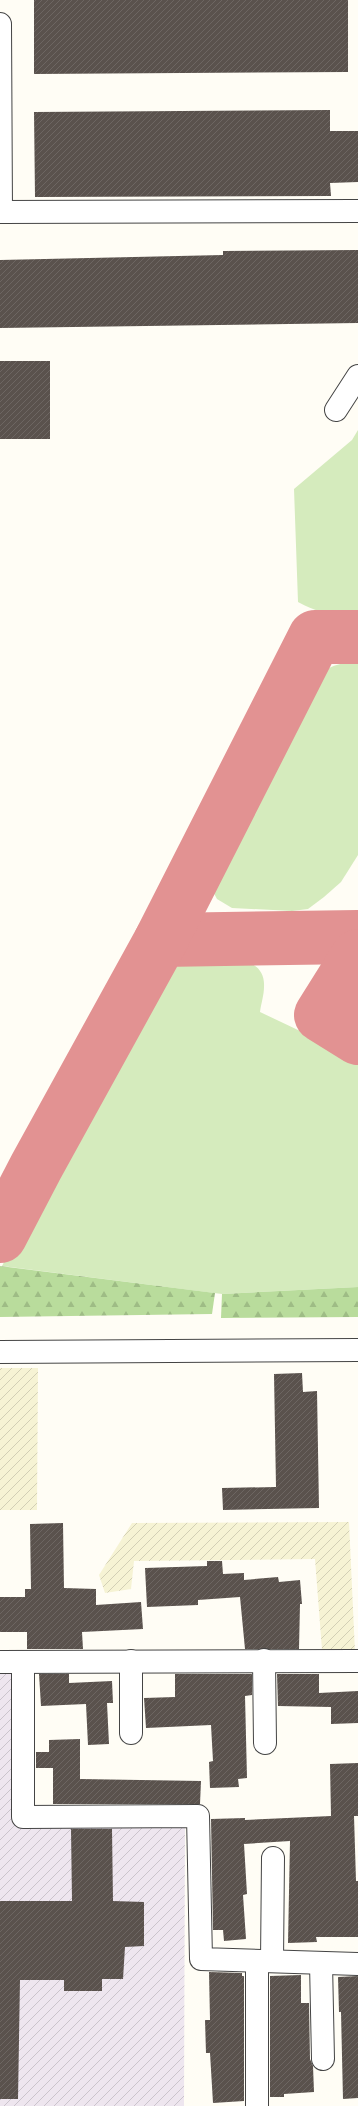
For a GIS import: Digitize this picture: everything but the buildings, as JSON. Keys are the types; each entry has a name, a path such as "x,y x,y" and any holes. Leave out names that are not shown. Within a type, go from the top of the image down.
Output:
{"street":[{"path":"0,24 0,212 358,211"},
{"path":"336,410 358,376"},
{"path":"0,1352 358,1350"},
{"path":"264,1660 266,1743"},
{"path":"0,1662 264,1660 358,1661"},
{"path":"131,1661 131,1733"},
{"path":"23,1662 23,1817 198,1816 201,1959 358,1964"},
{"path":"257,2106 264,1961 273,1858"},
{"path":"321,1963 323,2059"}],"shaded area":[{"path":"0,1368 38,1368 37,1510 0,1510"},
{"path":"349,1522 355,1652 322,1650 315,1559 134,1561 131,1589 105,1593 99,1575 132,1523"},
{"path":"0,1669 12,1669 13,1823 185,1825 184,2106 0,2106"}],"green space":[{"path":"358,430 358,613 327,613 298,602 294,489 352,440"},
{"path":"358,661 358,855 341,882 308,909 292,911 232,908 217,899 210,886 212,866 297,699 309,683 323,672 338,664"},
{"path":"199,959 240,960 250,963 258,968 263,976 264,987 260,1012 336,1048 358,1061 358,1287 222,1294 2,1266 141,1001 154,984 166,973 188,962"},
{"path":"0,1266 215,1293 212,1314 0,1317"},
{"path":"358,1287 358,1317 221,1318 222,1294"}],"taxiway":[{"path":"0,1236 36,1167 161,940 315,637 358,637"},
{"path":"161,940 358,937"},
{"path":"358,956 321,1015 358,1038"}]}
